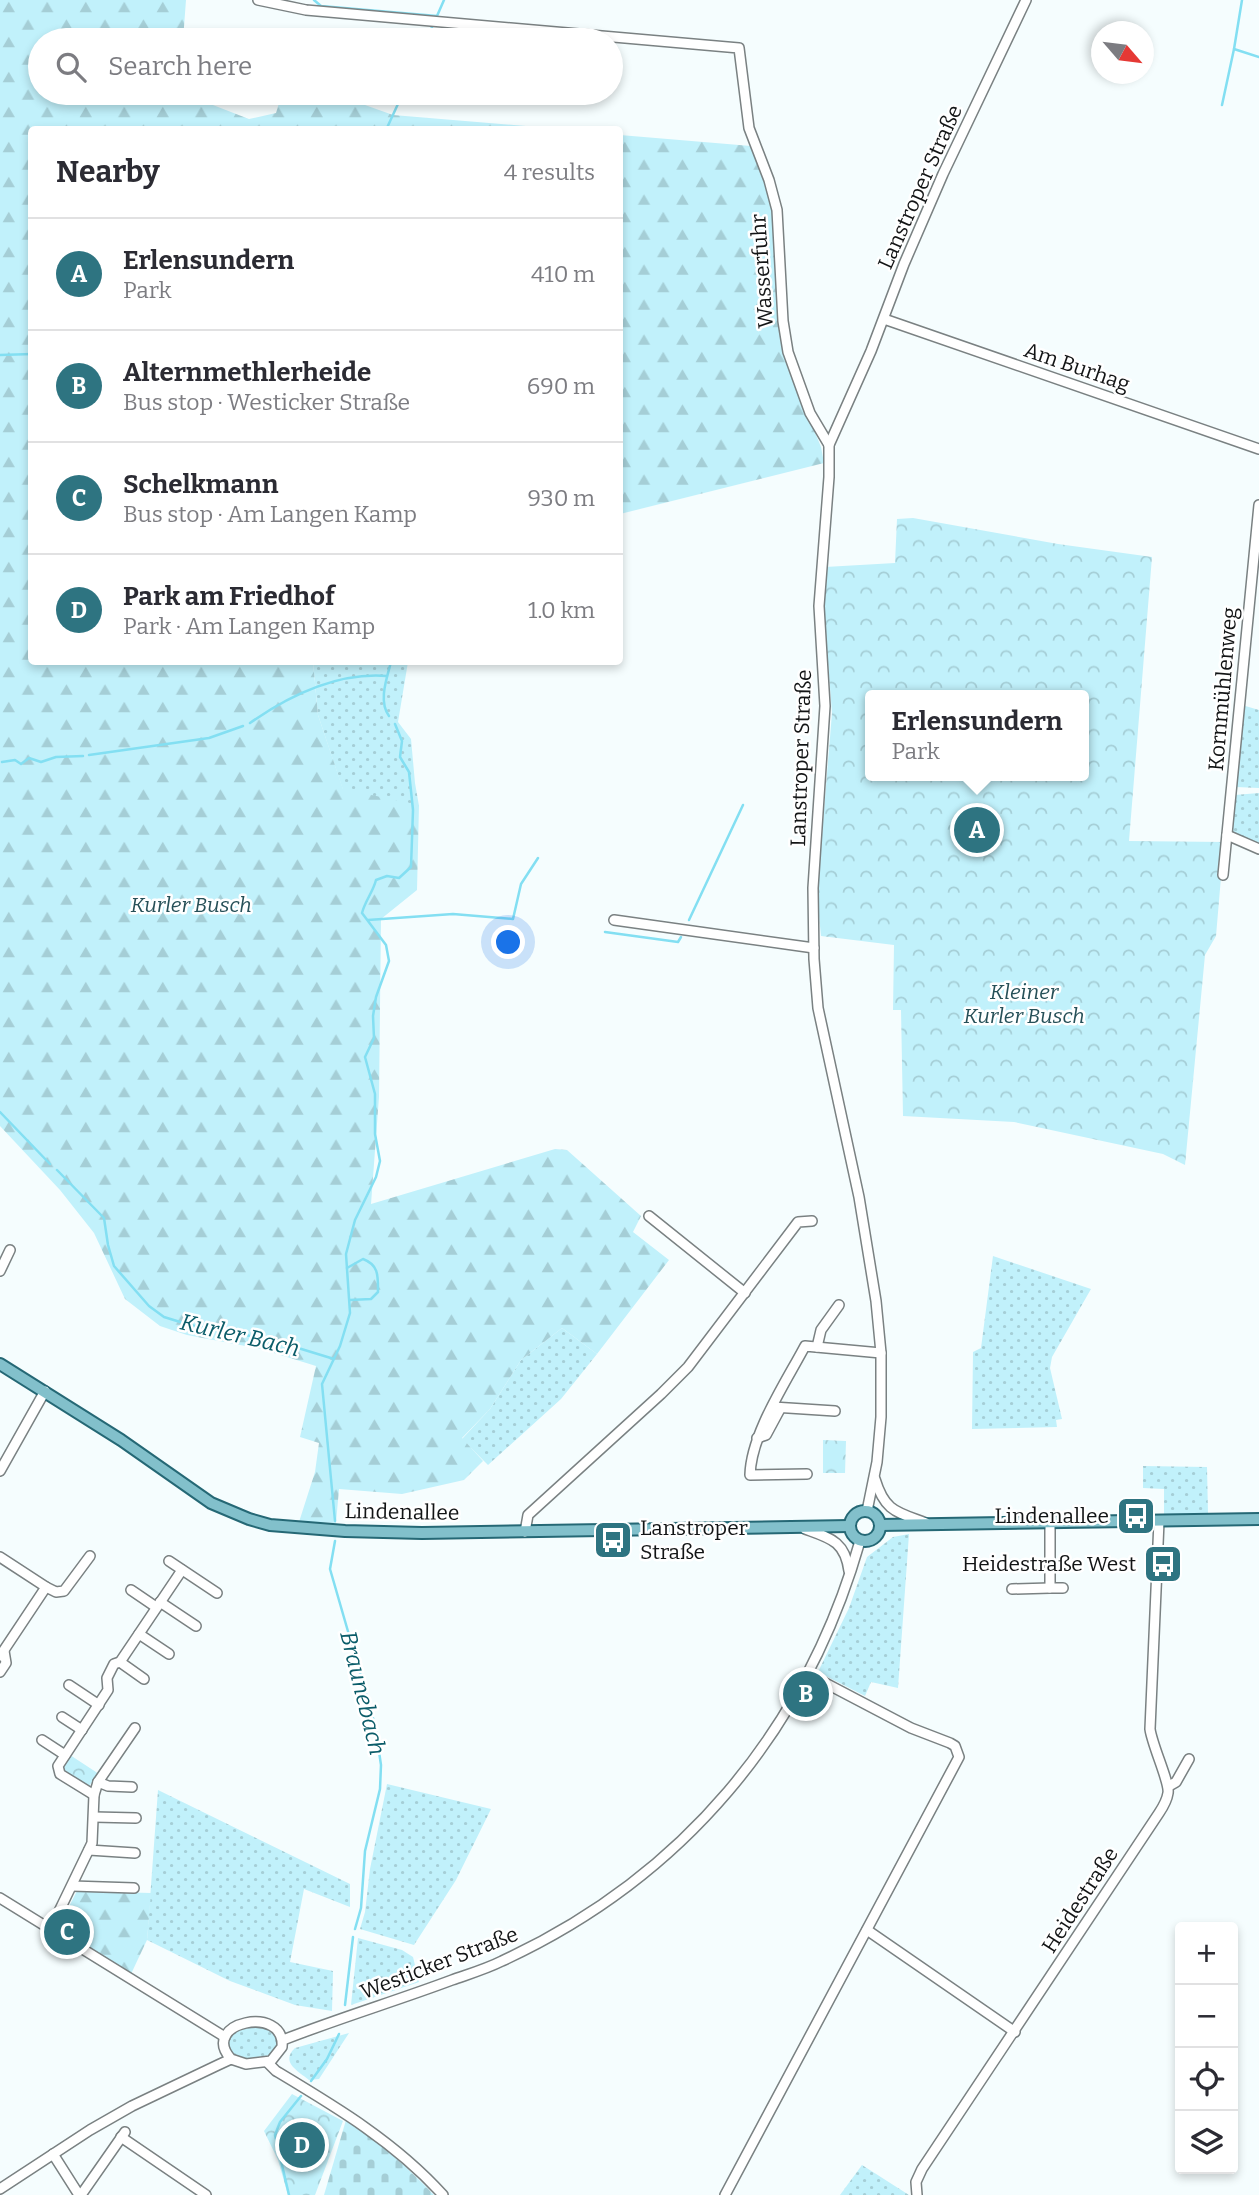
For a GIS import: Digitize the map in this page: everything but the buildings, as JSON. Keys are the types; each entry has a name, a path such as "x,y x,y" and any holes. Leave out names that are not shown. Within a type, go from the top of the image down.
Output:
{"main road":[{"name":"Lindenallee","path":"0,1364 121,1440 211,1503 249,1520 286,1527 345,1531 525,1532 849,1526"},
{"path":"862,1511 876,1516 880,1525 874,1538 860,1541 852,1535 849,1526 853,1516 862,1511"},
{"path":"880,1525 1259,1519"}],"street":[{"name":"Wasserfuhr","path":"258,0 306,10 511,28"},
{"name":"Lanstroper Straße","path":"867,1511 881,1418 881,1353 876,1301 859,1197 818,1008 814,948 813,888 825,706 819,606 828,502 829,445 943,174 1026,0"},
{"name":"Wasserfuhr","path":"623,38 739,48 749,128 769,180 776,210 783,321 788,352 810,413 829,445"},
{"name":"Am Burhag","path":"884,319 1259,449"},
{"name":"Kornmühlenweg","path":"1223,875 1259,505"},
{"path":"1227,835 1259,849"},
{"path":"614,920 814,948"},
{"path":"649,1216 745,1293"},
{"path":"525,1532 528,1515 661,1395 688,1367 798,1222 812,1221"},
{"path":"0,1271 10,1250"},
{"path":"817,1347 821,1330 839,1305"},
{"path":"807,1474 750,1475 750,1457 757,1438 777,1408 805,1346 881,1353"},
{"path":"2,1465 45,1391"},
{"path":"777,1408 835,1410"},
{"path":"874,1477 882,1499 890,1508 926,1523"},
{"path":"1159,1521 1150,1728 1154,1751 1169,1786"},
{"path":"1049,1588 1050,1523"},
{"path":"799,1527 830,1538 839,1545 848,1559 849,1576"},
{"name":"Westicker Straße","path":"283,2040 500,1962 551,1936 609,1901 654,1866 693,1831 735,1785 770,1738 808,1674 840,1606 860,1541"},
{"path":"0,1557 56,1592 64,1591 90,1556"},
{"path":"169,1562 217,1593"},
{"path":"94,1795 58,1772 58,1766 108,1690 109,1672 114,1664 120,1662 182,1570"},
{"path":"0,1672 6,1663 2,1653 46,1587"},
{"path":"1013,1589 1063,1587"},
{"path":"131,1590 195,1626"},
{"path":"139,1634 169,1654"},
{"path":"120,1662 144,1679"},
{"path":"725,2195 956,1764 959,1751 950,1743 911,1728 808,1674"},
{"path":"69,1685 99,1705"},
{"path":"62,1717 82,1730"},
{"path":"50,1930 92,1843 94,1795 98,1782 135,1728"},
{"path":"42,1740 65,1755"},
{"name":"Heidestraße","path":"917,2195 918,2175 1159,1813 1169,1786 1176,1782 1189,1759"},
{"path":"98,1782 108,1786 132,1787"},
{"path":"93,1817 136,1818"},
{"path":"89,1850 135,1853"},
{"path":"72,1886 134,1888"},
{"path":"0,1898 225,2038"},
{"path":"867,1930 1015,2032"},
{"path":"263,2023 277,2029 283,2040 279,2053 267,2062 246,2064 232,2059 225,2048 225,2038 230,2029 239,2024 263,2023"},
{"path":"0,2189 132,2106 232,2059"},
{"path":"267,2062 276,2071 348,2113 373,2131 443,2195"},
{"path":"53,2154 80,2195 123,2134 206,2195"}],"green space":[{"name":"Kurler Busch","path":"0,0 186,0 184,28 28,28 28,105 213,105 249,119 276,113 278,105 365,105 393,115 526,126 28,126 28,665 313,665 318,715 343,789 419,805 417,890 381,919 379,1097 371,1204 555,1149 567,1150 641,1216 633,1232 669,1260 597,1354 562,1328 521,1360 490,1409 462,1438 483,1461 464,1480 402,1494 339,1489 336,1523 299,1522 315,1472 319,1443 300,1437 316,1366 261,1349 187,1335 160,1326 125,1299 94,1233 60,1190 0,1126"},
{"path":"623,135 751,146 767,180 774,210 780,322 803,403 821,447 824,463 623,513"},
{"name":"Kleiner Kurler Busch","path":"913,518 1058,544 1152,557 1129,841 1224,842 1216,936 1205,955 1185,1165 1163,1154 1014,1122 903,1116 901,1010 893,1010 894,945 821,936 817,896 832,713 823,599 825,567 895,563 897,519"},
{"path":"313,665 408,665 398,722 411,739 419,806 343,790 318,715"},
{"path":"1242,705 1259,710 1259,788 1236,787"},
{"path":"1259,793 1259,845 1231,833 1235,795"},
{"path":"993,1256 1091,1289 1052,1357 1050,1368 1062,1419 1056,1420 1057,1427 972,1429 973,1352 981,1348"},
{"path":"562,1328 597,1354 561,1399 488,1465 462,1439 490,1409 521,1360"},
{"path":"823,1440 846,1441 845,1473 823,1473"},
{"path":"1143,1466 1207,1467 1208,1514 1164,1515 1164,1489 1143,1488"},
{"path":"909,1534 898,1688 871,1682 865,1696 818,1672 849,1608 867,1557 893,1537"},
{"path":"70,1755 99,1774 88,1787 64,1770 63,1766"},
{"path":"387,1784 491,1809 456,1880 414,1945 360,1929"},
{"path":"158,1790 350,1884 350,1907 304,1889 290,1962 333,1971 332,2011 295,2005 230,1981 147,1940"},
{"path":"77,1891 151,1893 147,1940 131,1974 68,1935 60,1924"},
{"path":"358,1938 402,1950 413,1957 419,1982 351,2005"},
{"path":"263,2027 276,2034 278,2046 271,2055 243,2059 231,2053 228,2044 231,2034 241,2028"},
{"path":"349,2033 319,2079 309,2080 292,2066 289,2058 295,2048"},
{"path":"292,2094 343,2121 315,2195 288,2195 278,2160 264,2131"},
{"path":"346,2120 392,2155 434,2195 324,2195"},
{"path":"862,2165 909,2195 840,2195"}],"waterway":[{"path":"314,0 321,6 437,16 444,0"},
{"path":"1234,49 1242,0"},
{"path":"1222,105 1234,49 1259,57"},
{"name":"Braunebach","path":"388,126 397,105"},
{"path":"0,355 28,354"},
{"name":"Braunebach","path":"389,716 384,697 390,665"},
{"path":"250,723 281,703 332,682 387,676"},
{"name":"Braunebach","path":"335,1521 322,1384 340,1346 350,1313 346,1254 355,1220 376,1177 380,1161 375,1134 375,1094 365,1057 374,1038 376,997 389,961 386,945 362,913 376,880 387,876 399,878 411,867 413,810 409,772 400,757 402,741 395,724"},
{"path":"89,755 209,738 243,726"},
{"path":"2,762 15,760 21,764 29,758 41,762 56,757 83,756"},
{"path":"689,920 743,805"},
{"path":"368,920 453,914 513,919 521,884 538,858"},
{"path":"605,932 678,942 681,937"},
{"name":"Kurler Bach","path":"0,1112 50,1164"},
{"name":"Kurler Bach","path":"57,1170 104,1218 114,1266 149,1306 164,1317 190,1325 272,1340 334,1359"},
{"path":"347,1268 363,1259 372,1264 377,1276 378,1292 371,1299 350,1300"},
{"name":"Braunebach","path":"335,1541 330,1569 375,1725 381,1765 380,1789 365,1851 361,1908 355,1929"},
{"name":"Braunebach","path":"345,2005 353,1937"},
{"name":"Braunebach","path":"311,2081 327,2059 339,2034"},
{"name":"Braunebach","path":"289,2195 275,2135 280,2122 301,2096"}],"place":[{"name":"Erlensundern","path":"977,830"},
{"name":"Lindenallee","path":"1136,1516"},
{"name":"Lanstroper Straße","path":"613,1540"},
{"name":"Heidestraße West","path":"1163,1564"},
{"name":"Alternmethlerheide","path":"806,1694"},
{"name":"Schelkmann","path":"67,1932"},
{"name":"Park am Friedhof","path":"302,2145"}]}
